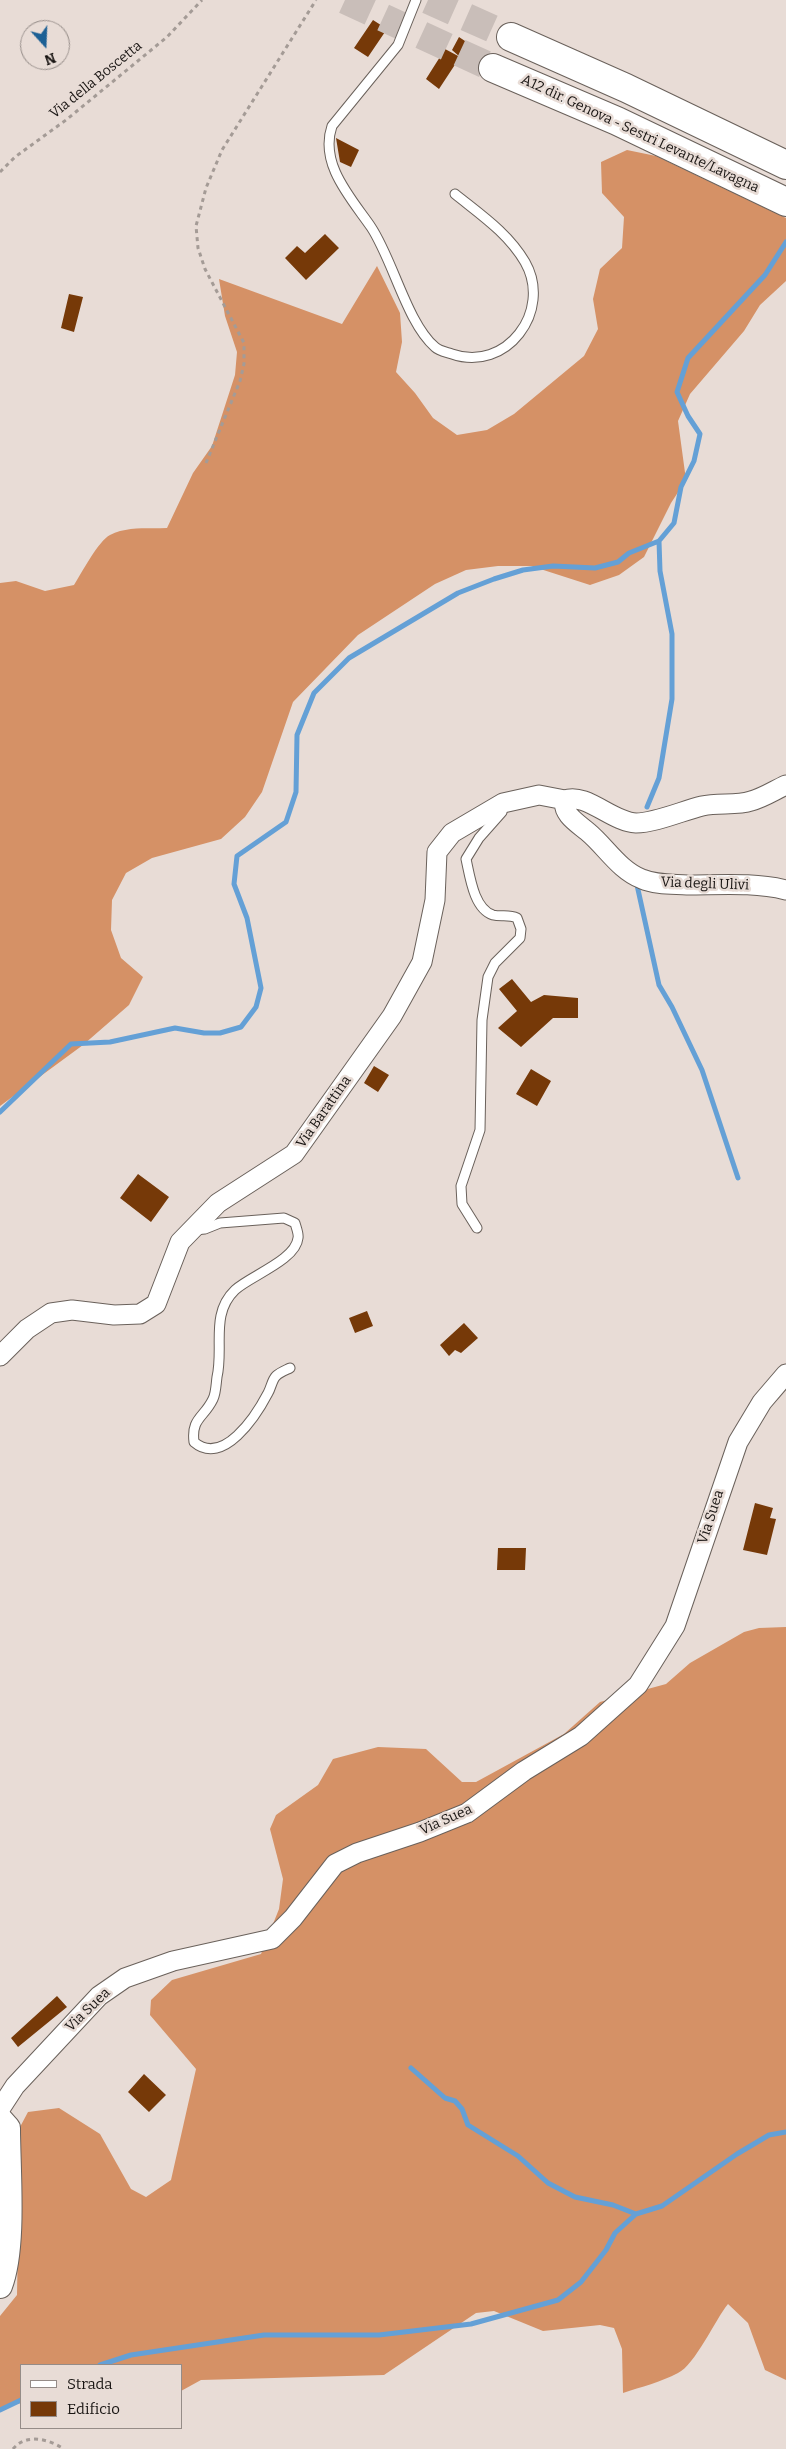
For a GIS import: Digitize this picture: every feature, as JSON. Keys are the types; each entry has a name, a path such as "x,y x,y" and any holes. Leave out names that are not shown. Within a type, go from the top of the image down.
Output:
{"highway":[{"path":"511,37 626,88 786,165"},
{"name":"A12 dir. Genova - Sestri Levante/Lavagna","path":"493,68 618,121 786,202"}],"street":[{"path":"565,800 571,798 583,801 622,821 635,823 655,821 705,805 751,802 786,785"},
{"name":"Via Barattina","path":"0,1356 27,1329 51,1313 72,1310 114,1315 140,1314 156,1304 180,1242 218,1203 294,1154 392,1016 422,962 435,900 437,852 452,833 503,803 539,795 565,800"},
{"name":"Via degli Ulivi","path":"565,800 566,812 594,837 615,860 642,879 664,884 739,884 786,890"},
{"name":"Via Suea","path":"1,2107 15,2086 98,1996 125,1978 173,1961 272,1939 294,1918 335,1864 356,1853 420,1832 467,1813 524,1771 581,1736 638,1685 675,1626 719,1491 738,1442 762,1402 786,1374"},
{"path":"0,2286 7,2252 9,2203 8,2128 1,2107"}],"lane":[{"path":"416,0 398,44 332,126 328,140 330,158 339,180 378,238 422,334 436,349 457,356 480,358 507,346 523,332 531,310 534,288 526,264 506,236 455,194"},
{"path":"476,1228 462,1204 461,1186 480,1130 482,1020 488,977 495,963 520,938 521,929 517,918 511,915 495,915 484,911 475,893 466,859 479,838 502,812 503,803"},
{"path":"191,1230 205,1229 220,1223 284,1218 295,1223 298,1238 293,1251 235,1290 225,1305 219,1322 219,1371 213,1399 195,1422 194,1442 202,1449 215,1450 234,1439 252,1420 276,1376 290,1368"}],"path":[{"name":"Via della Boscetta","path":"0,172 15,157 66,120 167,37 202,0"},
{"path":"206,463 240,381 244,364 244,343 205,269 195,237 196,226 206,188 222,150 316,0"},
{"path":"13,2449 17,2444 27,2440 41,2439 64,2449"}],"shaded area":[{"path":"627,150 656,156 786,218 786,281 760,305 744,331 690,394 678,421 686,480 671,503 644,557 619,575 590,585 531,566 498,566 466,570 435,584 358,635 293,702 262,792 245,817 221,839 152,858 126,873 112,900 111,930 121,958 143,977 129,1005 83,1045 0,1106 0,583 16,581 45,591 74,585 101,543 110,535 131,529 167,528 193,473 212,446 235,375 237,352 225,316 219,279 342,324 377,266 400,313 402,342 396,372 415,393 433,418 457,435 487,430 514,414 584,356 598,329 593,299 600,269 622,248 624,217 602,193 601,162"},
{"path":"786,1627 786,2380 765,2370 748,2323 728,2304 698,2352 684,2368 665,2379 623,2393 622,2349 614,2328 600,2325 543,2331 494,2311 476,2313 384,2375 201,2380 182,2390 182,2364 20,2364 20,2403 0,2408 0,2316 17,2295 20,2127 28,2112 59,2108 100,2134 131,2189 146,2197 171,2180 196,2069 150,2015 151,2000 172,1980 261,1954 279,1909 283,1879 270,1829 276,1815 318,1785 333,1759 378,1747 426,1749 462,1782 476,1782 564,1734 600,1702 666,1684 690,1663 744,1632 759,1628"}],"building":[{"path":"373,20 387,29 368,57 354,48"},
{"path":"459,37 474,47 465,61 452,50"},
{"path":"445,49 460,57 439,89 426,79"},
{"path":"336,138 359,150 351,167 340,162"},
{"path":"325,234 339,248 306,280 285,258 297,246 305,253"},
{"path":"69,294 83,297 74,332 61,328"},
{"path":"512,979 531,1002 544,995 578,998 578,1018 553,1018 521,1047 498,1028 517,1011 499,989"},
{"path":"374,1066 389,1075 378,1092 364,1083"},
{"path":"531,1069 551,1081 537,1106 516,1094"},
{"path":"138,1174 169,1197 151,1222 120,1198"},
{"path":"367,1311 373,1326 355,1333 349,1318"},
{"path":"464,1323 478,1338 461,1353 455,1350 449,1356 440,1345"},
{"path":"755,1503 773,1508 770,1518 776,1519 767,1555 743,1550"},
{"path":"498,1548 526,1548 525,1570 497,1570"},
{"path":"57,1996 67,2007 18,2047 11,2038"},
{"path":"144,2074 166,2095 149,2112 128,2092"}],"waterway":[{"path":"0,1112 71,1044 110,1042 175,1028 204,1033 220,1033 241,1027 256,1007 261,988 247,918 234,884 237,856 286,822 296,792 297,735 314,693 349,658 458,593 523,570 553,566 595,568 618,562 629,553 659,541 674,523 681,487 694,461 700,434 688,416 677,392 688,358 765,275 786,242"},
{"path":"647,807 659,778 672,699 672,634 660,571 659,541"},
{"path":"637,885 659,985 672,1007 702,1070 738,1178"},
{"path":"411,2068 445,2098 455,2101 462,2109 468,2125 518,2156 548,2183 575,2197 613,2205 636,2214"},
{"path":"103,2364 131,2355 264,2335 379,2335 471,2324 558,2300 581,2282 606,2250 615,2233 636,2214 662,2206 737,2154 769,2135 786,2132"},
{"path":"0,2410 20,2400"}],"tunnel":[{"path":"345,0 493,68"},
{"path":"428,0 511,37"}]}
